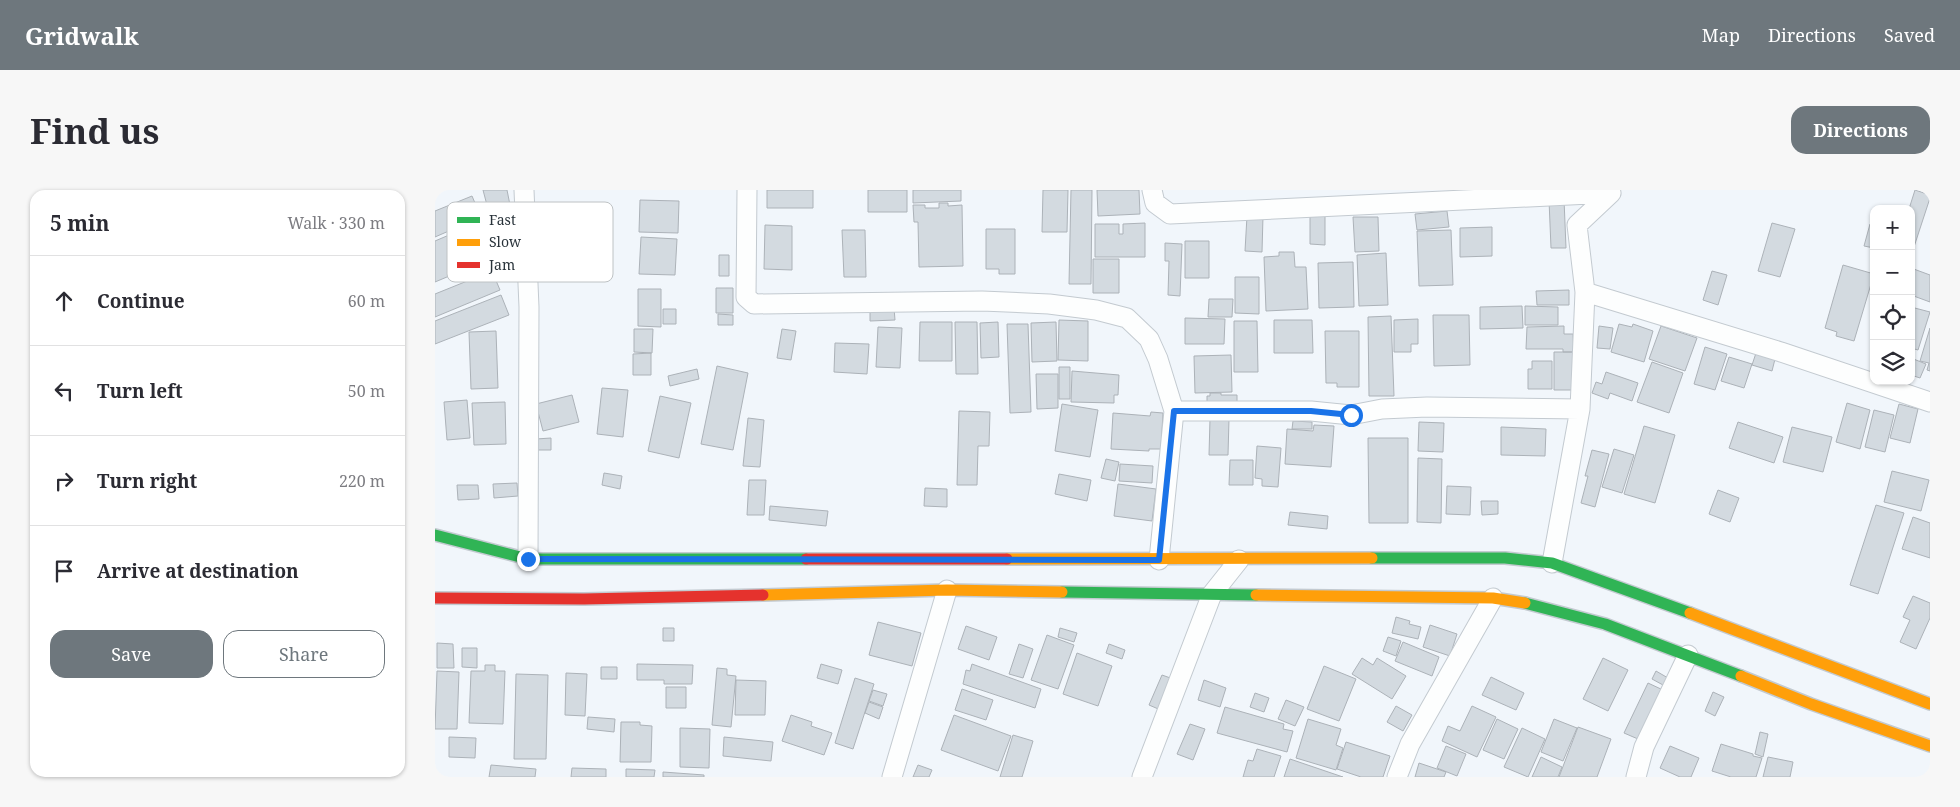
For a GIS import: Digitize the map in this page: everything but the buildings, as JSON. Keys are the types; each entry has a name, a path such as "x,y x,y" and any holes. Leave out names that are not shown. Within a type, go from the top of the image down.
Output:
{"street":[{"path":"747,190 746,297 754,304 982,301 1049,304 1096,310 1127,318 1149,338 1158,359 1174,411 1159,560"},
{"path":"1152,190 1155,203 1169,214 1611,191"},
{"path":"1552,564 1580,409 1585,292 1577,225 1611,191"},
{"path":"528,282 528,559"},
{"path":"1585,292 1781,352 1930,402"},
{"path":"1174,411 1311,411 1351,415 1382,409 1427,407 1580,409"},
{"path":"435,535 528,559 1239,560 1505,558 1552,564 1602,580 1930,704"},
{"path":"1142,777 1212,594 1239,560"},
{"path":"892,777 947,590"},
{"path":"435,598 593,599 947,590 1493,598 1535,604 1605,624 1811,704 1930,746"},
{"path":"1397,777 1410,744 1493,598"},
{"path":"1636,777 1644,747 1688,655"}],"traffic: fast":[{"path":"435,535 528,559 806,559"},
{"path":"1372,558 1505,558 1552,563 1690,613"},
{"path":"1062,592 1256,595"},
{"path":"1525,603 1605,624 1741,676"}],"traffic: slow":[{"path":"1007,559 1372,558"},
{"path":"763,595 947,590 1062,592"},
{"path":"1256,595 1493,598 1525,603"},
{"path":"1690,613 1930,704"},
{"path":"1741,676 1811,704 1930,746"}],"traffic: jam":[{"path":"806,559 1007,559"},
{"path":"435,598 584,599 763,595"}],"route":[{"path":"528,559 1159,560 1174,411 1311,411 1351,415"}]}
